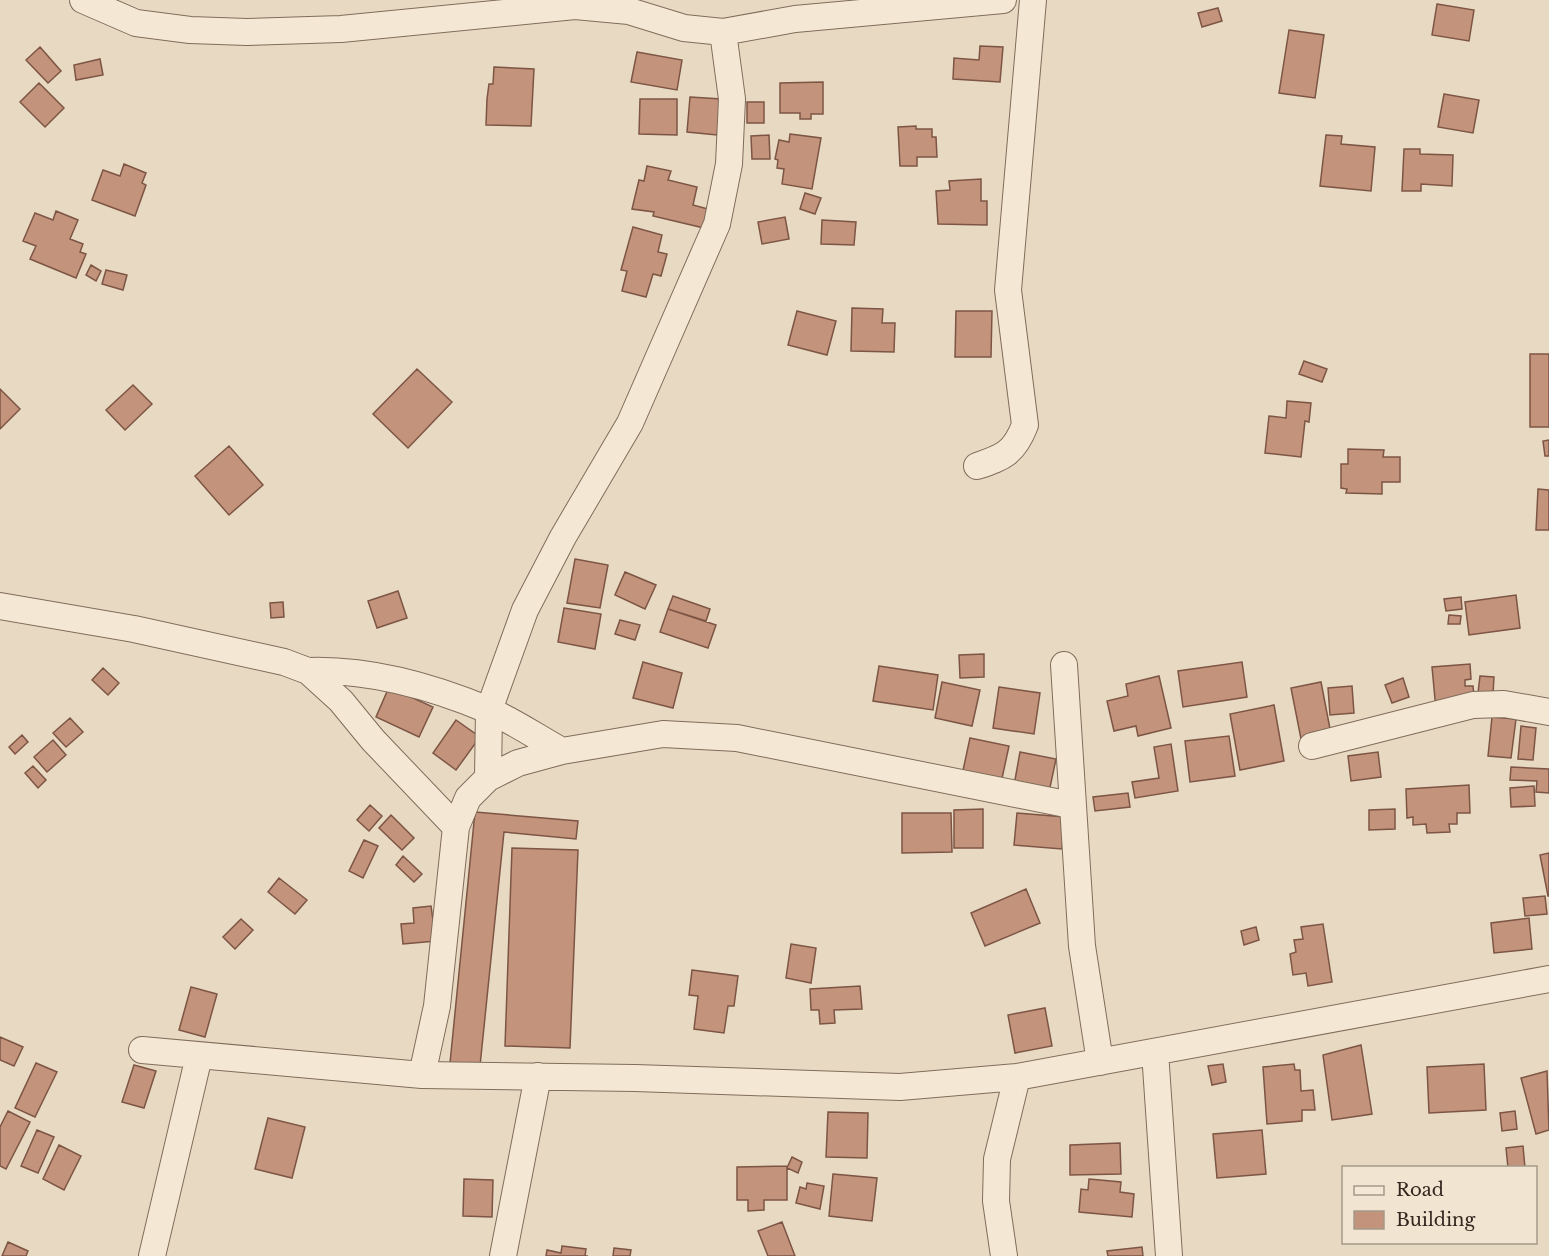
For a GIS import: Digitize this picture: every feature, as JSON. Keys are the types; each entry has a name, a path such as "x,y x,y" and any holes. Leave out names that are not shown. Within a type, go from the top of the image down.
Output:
{"street":[{"path":"83,0 136,23 202,30 296,32 341,30 575,6 629,11 684,28 723,32 795,19 1003,0"},
{"path":"976,466 1004,457 1018,441 1025,425 1008,290 1033,0"},
{"path":"488,778 489,710 525,610 563,537 630,423 717,224 729,164 731,110 723,32"},
{"path":"0,606 134,628 284,662 308,671 341,701 373,740 456,826"},
{"path":"1064,665 1071,805 1082,946 1100,1062"},
{"path":"308,671 342,670 367,673 489,710 562,751"},
{"path":"1312,746 1473,705 1504,704 1549,712"},
{"path":"422,1075 438,995 456,826 468,798 488,778 518,763 562,751 663,734 737,738 1071,805"},
{"path":"142,1050 422,1075 538,1076 900,1087 1017,1077 1549,979"},
{"path":"1155,1052 1169,1256"},
{"path":"152,1256 198,1056"},
{"path":"503,1256 538,1076"},
{"path":"1004,1256 996,1202 997,1159 1017,1077"}],"building":[{"path":"1437,4 1474,10 1469,41 1432,35"},
{"path":"1218,8 1222,21 1202,27 1198,13"},
{"path":"1289,30 1324,35 1315,98 1279,93"},
{"path":"980,46 1003,47 1000,82 953,79 954,58 979,60"},
{"path":"40,47 61,71 48,83 26,60"},
{"path":"637,52 682,60 677,90 631,82"},
{"path":"100,59 103,75 76,80 74,65"},
{"path":"494,67 534,69 531,126 486,125 489,84 493,84"},
{"path":"823,82 823,114 811,114 811,119 800,119 800,113 780,113 780,83"},
{"path":"39,83 64,108 45,127 20,102"},
{"path":"1444,94 1479,100 1473,133 1438,127"},
{"path":"690,97 721,99 717,135 687,132"},
{"path":"640,99 677,99 677,135 639,134"},
{"path":"747,102 764,102 764,123 747,123"},
{"path":"916,126 916,129 932,129 932,137 936,137 937,157 917,157 917,166 900,166 898,127"},
{"path":"790,134 821,138 812,189 782,184 784,169 777,168 778,160 775,159 779,140 789,142"},
{"path":"769,135 770,159 752,159 751,136"},
{"path":"1326,135 1342,136 1341,144 1375,147 1371,191 1320,186"},
{"path":"1404,149 1420,149 1420,154 1453,155 1452,186 1421,184 1421,191 1402,191"},
{"path":"124,164 146,173 142,183 146,185 135,216 92,200 103,170 120,176"},
{"path":"647,166 671,171 668,180 697,187 693,205 708,209 704,228 653,216 654,212 632,209 639,180 644,181"},
{"path":"981,179 981,201 987,201 987,225 938,224 936,191 950,190 949,181"},
{"path":"805,193 821,198 815,214 800,209"},
{"path":"56,211 78,220 70,239 83,244 80,252 86,254 76,278 30,259 36,246 23,241 35,213 53,220"},
{"path":"785,217 789,239 762,244 758,222"},
{"path":"822,220 856,222 854,245 821,244"},
{"path":"633,227 662,235 658,252 667,254 661,276 653,274 646,297 622,291 627,271 621,270"},
{"path":"91,265 101,271 96,281 86,275"},
{"path":"106,270 127,275 123,290 102,284"},
{"path":"852,308 883,309 882,323 895,323 894,352 851,351"},
{"path":"797,311 836,321 827,355 788,345"},
{"path":"956,311 992,311 991,357 955,357"},
{"path":"1530,354 1549,354 1549,427 1530,427"},
{"path":"1304,361 1327,369 1322,382 1299,374"},
{"path":"417,369 452,402 408,448 373,414"},
{"path":"133,385 152,404 125,430 106,410"},
{"path":"0,389 20,409 0,429"},
{"path":"1287,401 1311,403 1309,422 1305,421 1301,457 1265,453 1269,416 1286,418"},
{"path":"1549,440 1549,456 1545,456 1543,441"},
{"path":"229,446 263,485 229,515 195,476"},
{"path":"1348,449 1384,450 1383,457 1400,457 1400,482 1382,482 1382,494 1346,493 1347,489 1341,488 1341,464 1348,464"},
{"path":"1538,489 1549,490 1549,530 1536,530"},
{"path":"575,559 608,565 600,608 567,603"},
{"path":"625,572 656,585 645,609 615,595"},
{"path":"398,591 407,618 377,628 368,601"},
{"path":"1516,595 1520,628 1469,635 1465,602"},
{"path":"673,596 710,609 706,621 668,609"},
{"path":"1461,597 1462,609 1446,611 1444,599"},
{"path":"283,602 284,617 271,618 270,603"},
{"path":"564,608 601,614 595,649 558,642"},
{"path":"668,609 716,625 708,648 660,632"},
{"path":"1449,615 1461,616 1460,624 1448,624"},
{"path":"620,620 640,625 635,640 615,634"},
{"path":"984,654 984,677 960,678 959,655"},
{"path":"643,662 682,673 673,708 633,698"},
{"path":"1242,662 1247,697 1183,707 1178,671"},
{"path":"1470,664 1471,679 1465,680 1465,686 1473,686 1475,707 1436,710 1432,667"},
{"path":"879,666 938,675 933,710 873,701"},
{"path":"103,668 119,683 108,695 92,680"},
{"path":"1159,676 1171,728 1138,736 1136,726 1114,731 1107,701 1128,696 1126,684"},
{"path":"1480,676 1494,677 1493,694 1478,693"},
{"path":"1403,678 1409,697 1392,703 1385,685"},
{"path":"942,682 980,690 972,726 935,718"},
{"path":"1321,682 1331,734 1301,739 1291,688"},
{"path":"1352,686 1354,713 1330,715 1328,688"},
{"path":"389,687 433,707 419,737 376,717"},
{"path":"999,687 1040,693 1034,734 993,728"},
{"path":"1274,705 1284,761 1240,770 1230,714"},
{"path":"1492,717 1516,719 1511,758 1488,756"},
{"path":"70,718 83,732 66,747 53,733"},
{"path":"456,720 480,737 456,770 433,753"},
{"path":"1521,726 1536,728 1533,760 1518,759"},
{"path":"22,735 28,742 15,754 9,747"},
{"path":"1229,736 1235,776 1190,782 1185,741"},
{"path":"970,738 1009,746 1001,783 962,775"},
{"path":"53,740 66,755 47,772 34,757"},
{"path":"1171,744 1178,791 1135,798 1132,782 1159,778 1154,747"},
{"path":"1020,752 1056,759 1048,797 1013,791"},
{"path":"1378,752 1381,777 1351,781 1348,756"},
{"path":"33,766 46,780 38,788 25,773"},
{"path":"1511,767 1549,769 1549,793 1536,792 1537,781 1510,780"},
{"path":"1469,785 1470,813 1457,813 1457,824 1449,824 1450,832 1427,833 1426,824 1413,825 1413,817 1407,818 1406,789"},
{"path":"1534,786 1535,806 1511,807 1510,788"},
{"path":"1128,793 1130,807 1095,811 1093,797"},
{"path":"370,805 382,816 369,831 357,820"},
{"path":"983,809 983,848 954,848 954,810"},
{"path":"1395,809 1395,829 1369,830 1369,810"},
{"path":"475,812 578,821 576,839 504,832 480,1066 450,1063"},
{"path":"902,813 951,813 952,852 902,853"},
{"path":"1017,813 1065,817 1062,849 1014,845"},
{"path":"391,815 414,838 402,850 379,828"},
{"path":"364,840 378,846 363,878 349,871"},
{"path":"512,848 578,850 570,1048 505,1046"},
{"path":"1549,853 1549,896 1548,896 1540,855"},
{"path":"403,856 422,874 414,882 396,865"},
{"path":"279,878 307,900 295,914 268,892"},
{"path":"1026,889 1040,923 985,946 971,913"},
{"path":"1545,896 1547,914 1525,916 1523,898"},
{"path":"431,906 436,941 403,944 401,924 414,923 413,908"},
{"path":"1529,918 1532,949 1494,953 1491,923"},
{"path":"241,919 253,930 235,949 223,937"},
{"path":"1323,924 1332,982 1308,986 1306,973 1293,975 1290,954 1296,952 1294,940 1303,939 1301,927"},
{"path":"1256,927 1259,940 1244,945 1241,931"},
{"path":"791,944 816,948 811,983 786,978"},
{"path":"692,970 738,976 734,1006 728,1006 724,1033 694,1029 698,996 689,995"},
{"path":"860,986 862,1009 834,1010 835,1023 820,1024 819,1010 811,1010 810,989"},
{"path":"191,987 217,994 205,1037 179,1030"},
{"path":"1045,1008 1052,1046 1015,1053 1008,1015"},
{"path":"0,1037 23,1047 14,1066 0,1060"},
{"path":"1361,1045 1372,1114 1332,1120 1323,1055"},
{"path":"36,1063 57,1072 35,1117 15,1108"},
{"path":"1223,1064 1226,1082 1212,1085 1208,1066"},
{"path":"1294,1064 1295,1070 1300,1070 1301,1091 1313,1090 1315,1110 1302,1110 1302,1121 1267,1124 1263,1067"},
{"path":"1484,1064 1486,1110 1429,1113 1427,1067"},
{"path":"134,1065 156,1071 144,1108 122,1102"},
{"path":"1547,1071 1549,1130 1536,1134 1521,1078"},
{"path":"8,1111 30,1122 6,1169 0,1166 0,1127"},
{"path":"1515,1111 1517,1129 1502,1131 1500,1113"},
{"path":"828,1112 868,1113 867,1158 826,1157"},
{"path":"268,1118 305,1127 292,1178 255,1169"},
{"path":"37,1130 54,1137 38,1173 21,1166"},
{"path":"1262,1130 1266,1174 1217,1178 1213,1134"},
{"path":"1120,1143 1121,1174 1070,1175 1070,1145"},
{"path":"59,1145 81,1156 64,1190 43,1179"},
{"path":"1523,1146 1525,1166 1508,1166 1506,1148"},
{"path":"792,1157 802,1162 798,1173 787,1168"},
{"path":"787,1166 787,1200 764,1200 764,1210 748,1211 748,1200 737,1200 737,1167"},
{"path":"833,1174 877,1178 872,1221 829,1216"},
{"path":"464,1179 493,1180 492,1217 463,1216"},
{"path":"1089,1179 1121,1182 1120,1192 1134,1194 1132,1217 1079,1212 1081,1189 1088,1190"},
{"path":"807,1183 824,1186 820,1209 796,1203 800,1187 806,1189"},
{"path":"782,1222 795,1256 768,1256 758,1231"},
{"path":"8,1242 28,1251 26,1256 2,1256"},
{"path":"562,1246 586,1249 585,1256 546,1256 547,1250 561,1253"},
{"path":"1142,1247 1143,1256 1108,1256 1107,1251"},
{"path":"614,1248 631,1250 630,1256 613,1256"}]}
